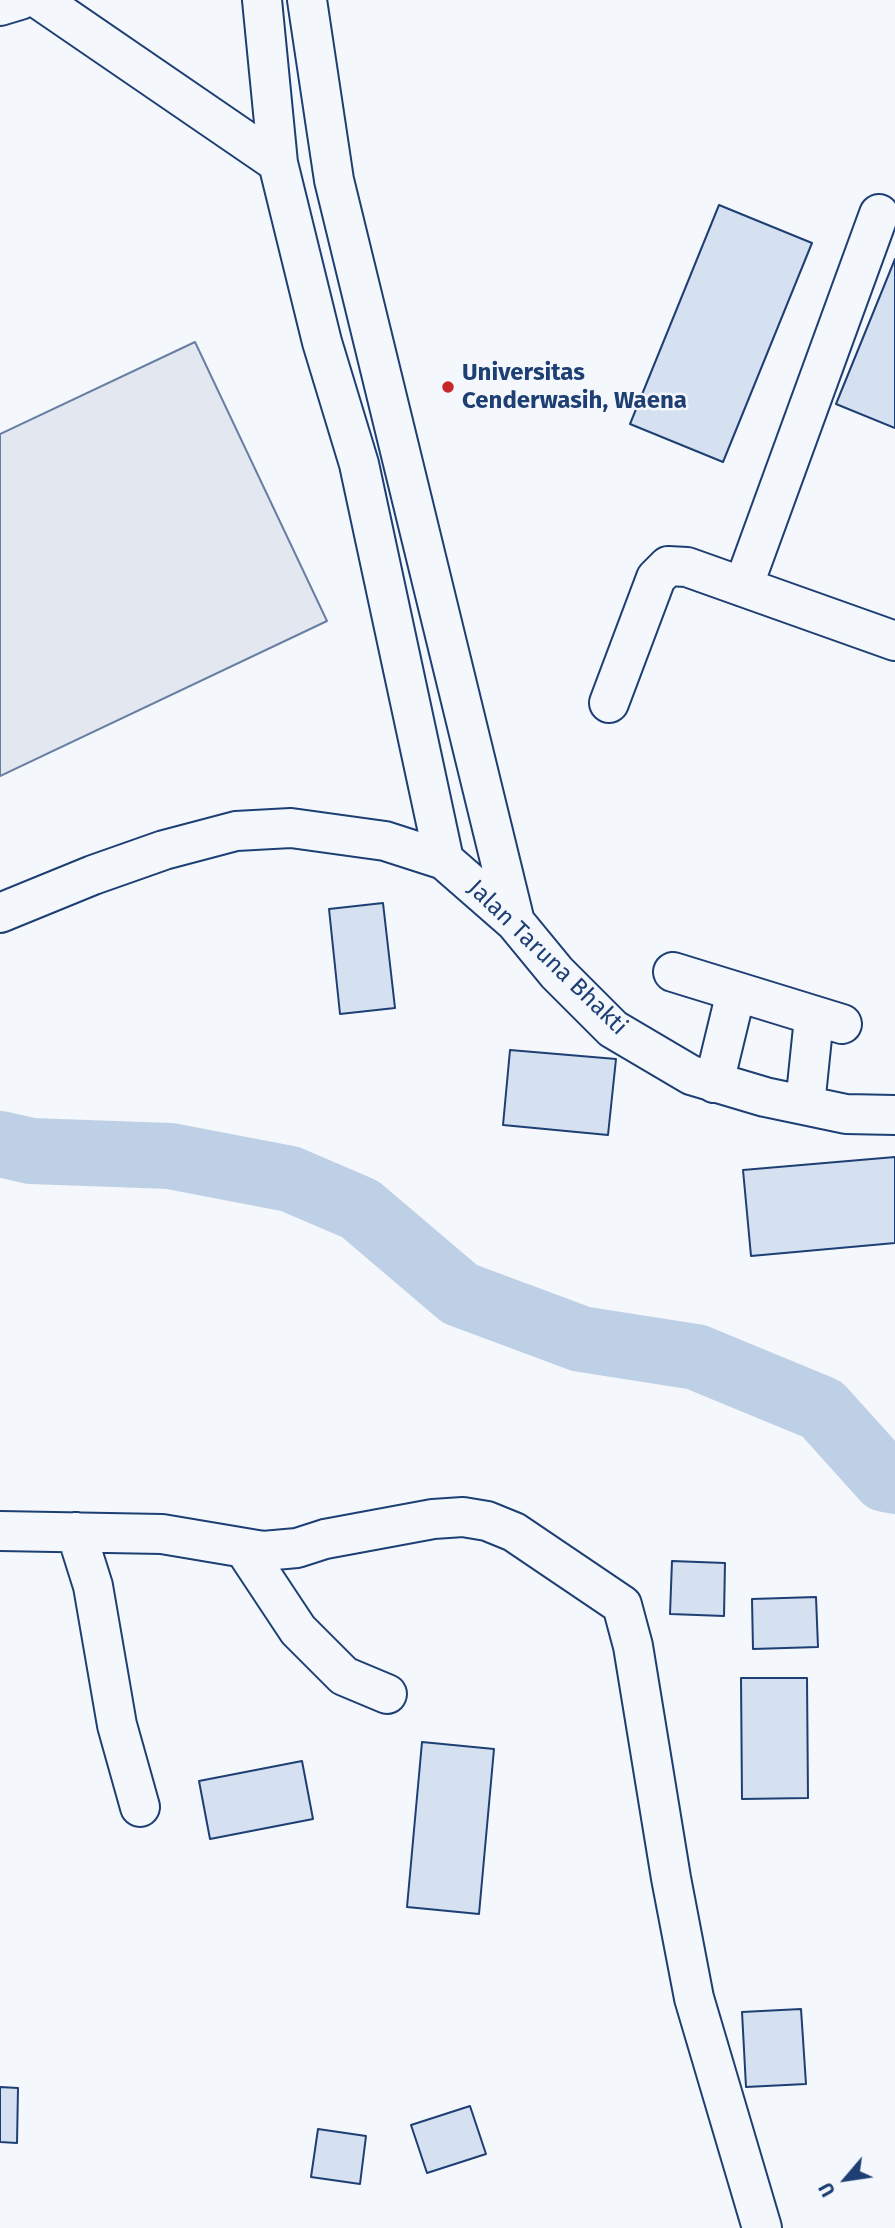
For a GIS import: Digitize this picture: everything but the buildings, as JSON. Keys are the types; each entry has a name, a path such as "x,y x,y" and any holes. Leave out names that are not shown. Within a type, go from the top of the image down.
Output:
{"street":[{"path":"0,6 20,0"},
{"path":"40,0 278,163"},
{"path":"262,0 278,163 322,342 359,464 444,860"},
{"path":"307,0 334,180 515,922"},
{"path":"743,587 879,214"},
{"path":"609,703 656,579 668,566 687,567 895,642"},
{"name":"Jalan Taruna Bhakti","path":"0,913 93,875 164,850 236,831 291,828 337,832 384,841 444,860 515,922 557,973 612,1029 691,1075 714,1083 846,1114 895,1115"},
{"path":"673,972 828,1021 805,1105"},
{"path":"714,1083 736,992"},
{"path":"0,1531 162,1534 200,1538 245,1549 297,1548 325,1539 433,1519 463,1517 486,1521 514,1532 622,1605 633,1646 671,1878 694,1998 762,2228"},
{"path":"76,1532 93,1586 117,1725 140,1807"},
{"path":"245,1549 298,1630 344,1676 387,1695"}],"shaded area":[{"path":"195,342 327,621 0,776 0,434"}],"waterway":[{"path":"0,1144 31,1151 170,1156 290,1179 360,1209 460,1294 581,1339 696,1357 822,1409 885,1479 895,1481"}],"place":[{"name":"Universitas Cenderwasih, Waena","path":"448,387"}]}
